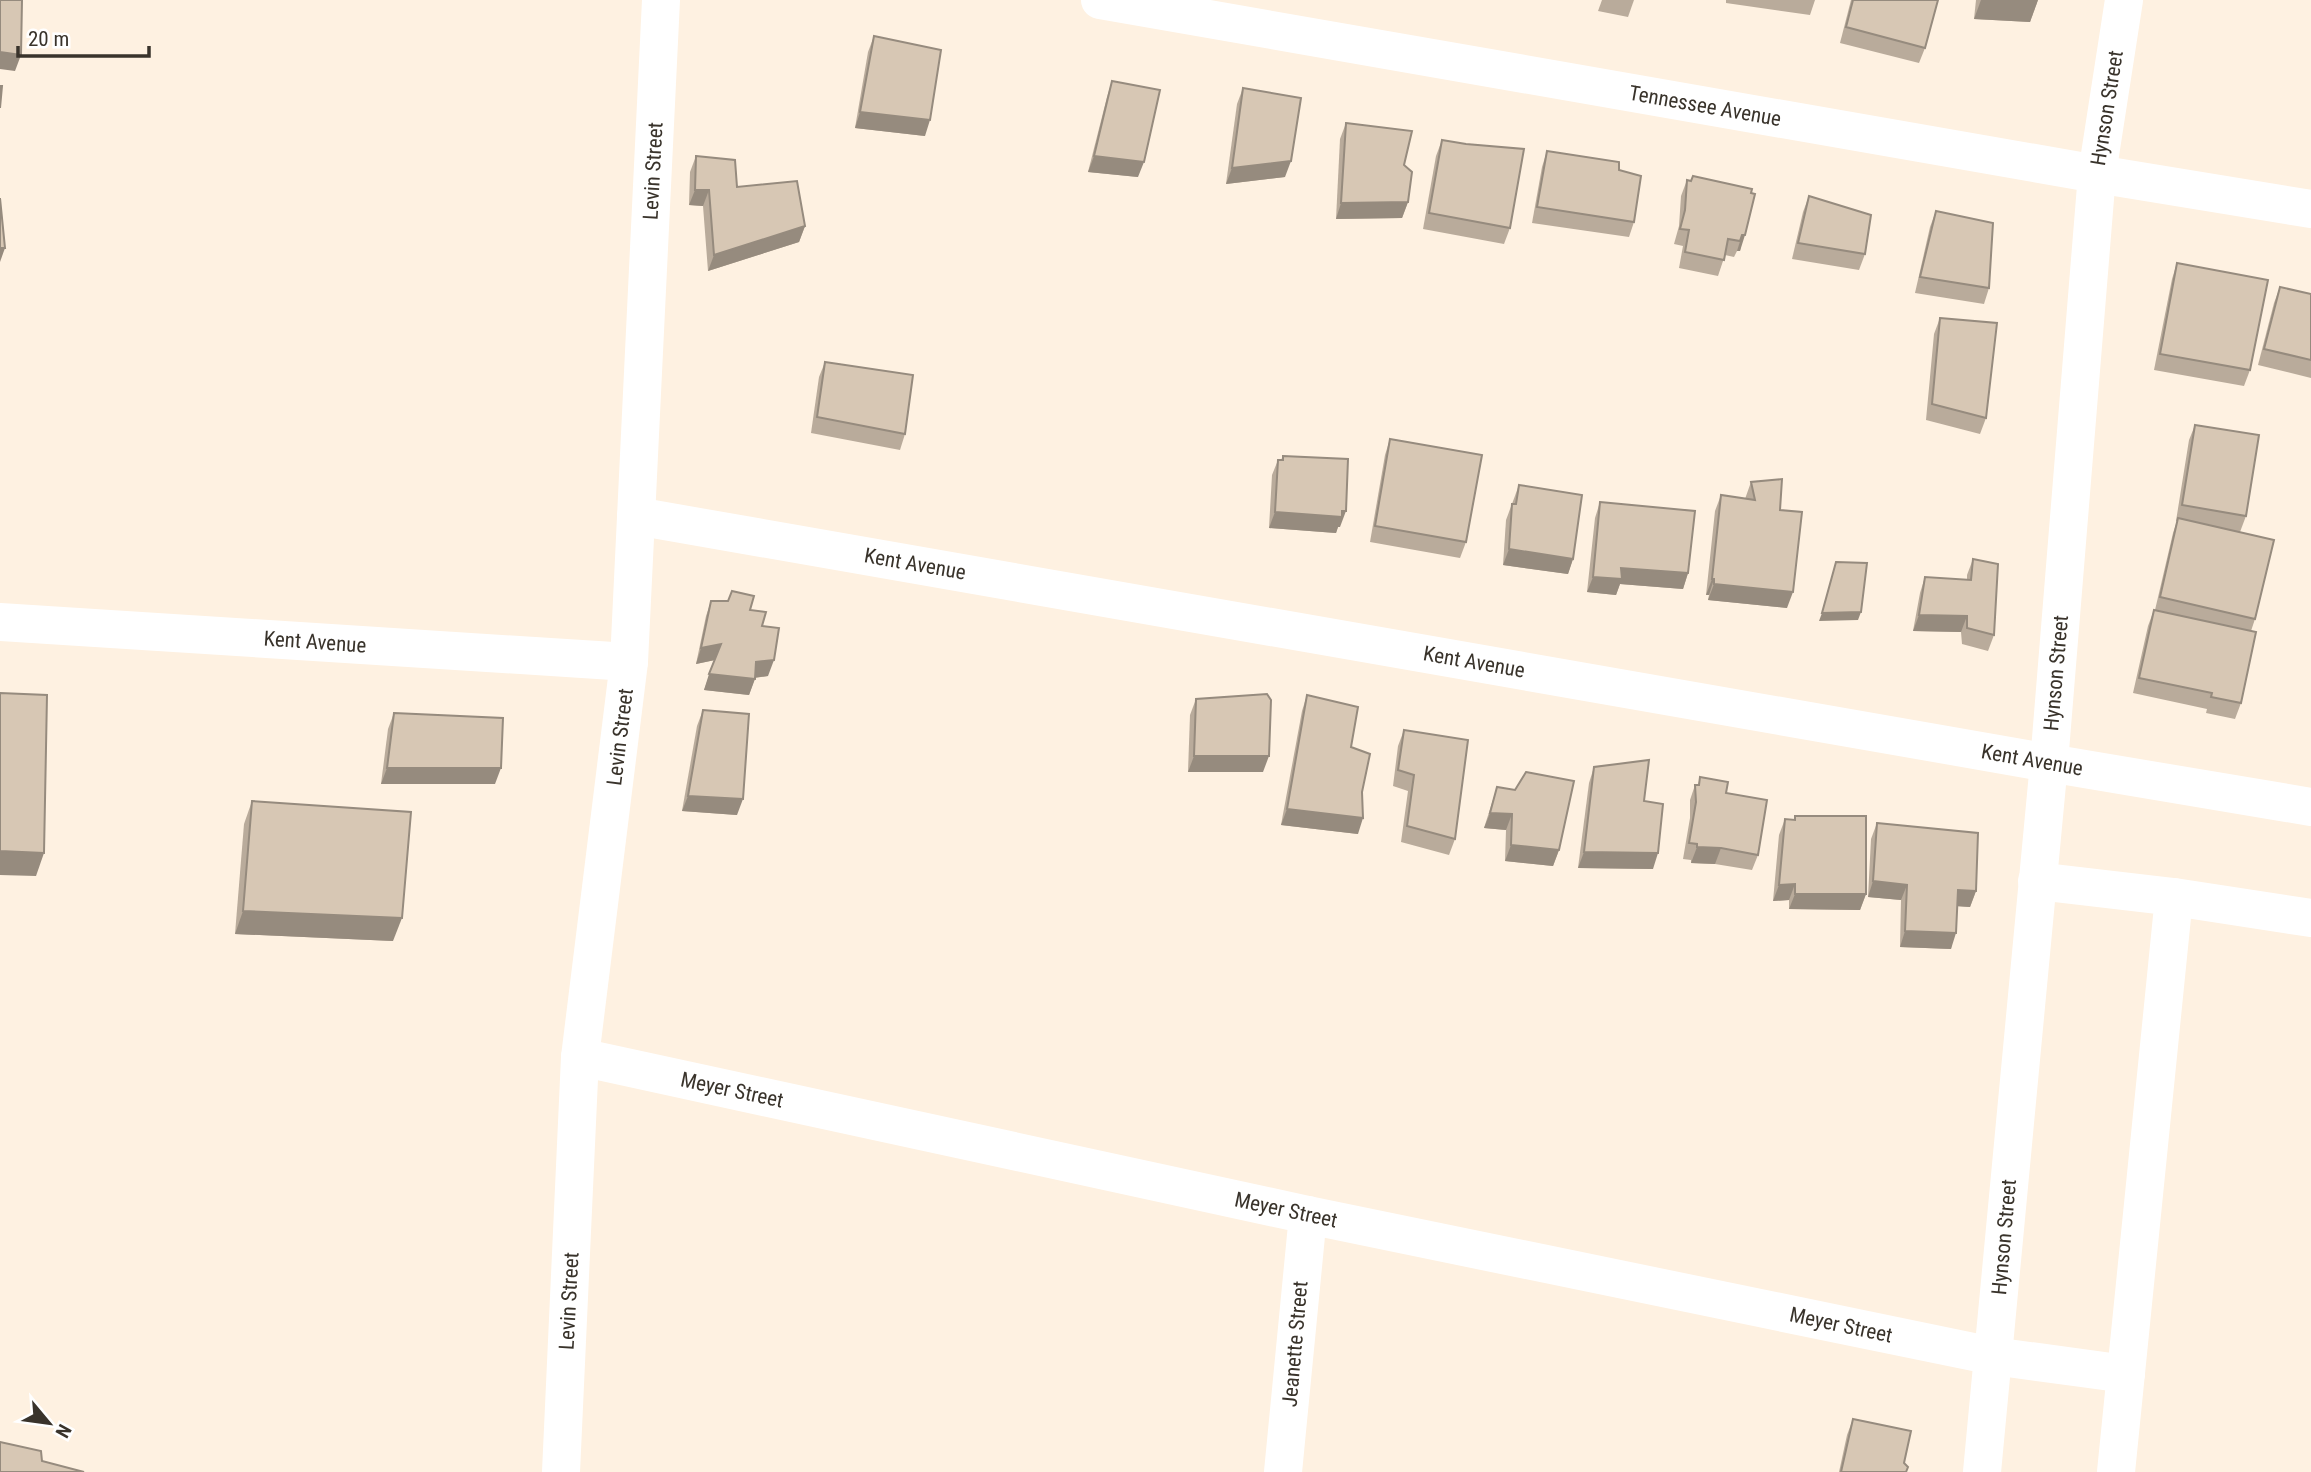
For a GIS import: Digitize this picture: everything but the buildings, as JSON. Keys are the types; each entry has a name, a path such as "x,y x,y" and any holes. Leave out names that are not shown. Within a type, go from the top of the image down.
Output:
{"street":[{"name":"Levin Street","path":"561,1472 580,1057 629,662 661,0"},
{"name":"Tennessee Avenue","path":"1100,0 2311,209"},
{"name":"Hynson Street","path":"1982,1472 2049,763 2096,174 2124,0"},
{"name":"Kent Avenue","path":"636,516 2311,807"},
{"name":"Kent Avenue","path":"0,622 629,662"},
{"path":"2037,881 2174,897 2311,918"},
{"path":"2116,1472 2174,897"},
{"name":"Meyer Street","path":"580,1057 1308,1215 1993,1356 2126,1374"},
{"name":"Jeanette Street","path":"1283,1472 1308,1215"}]}
